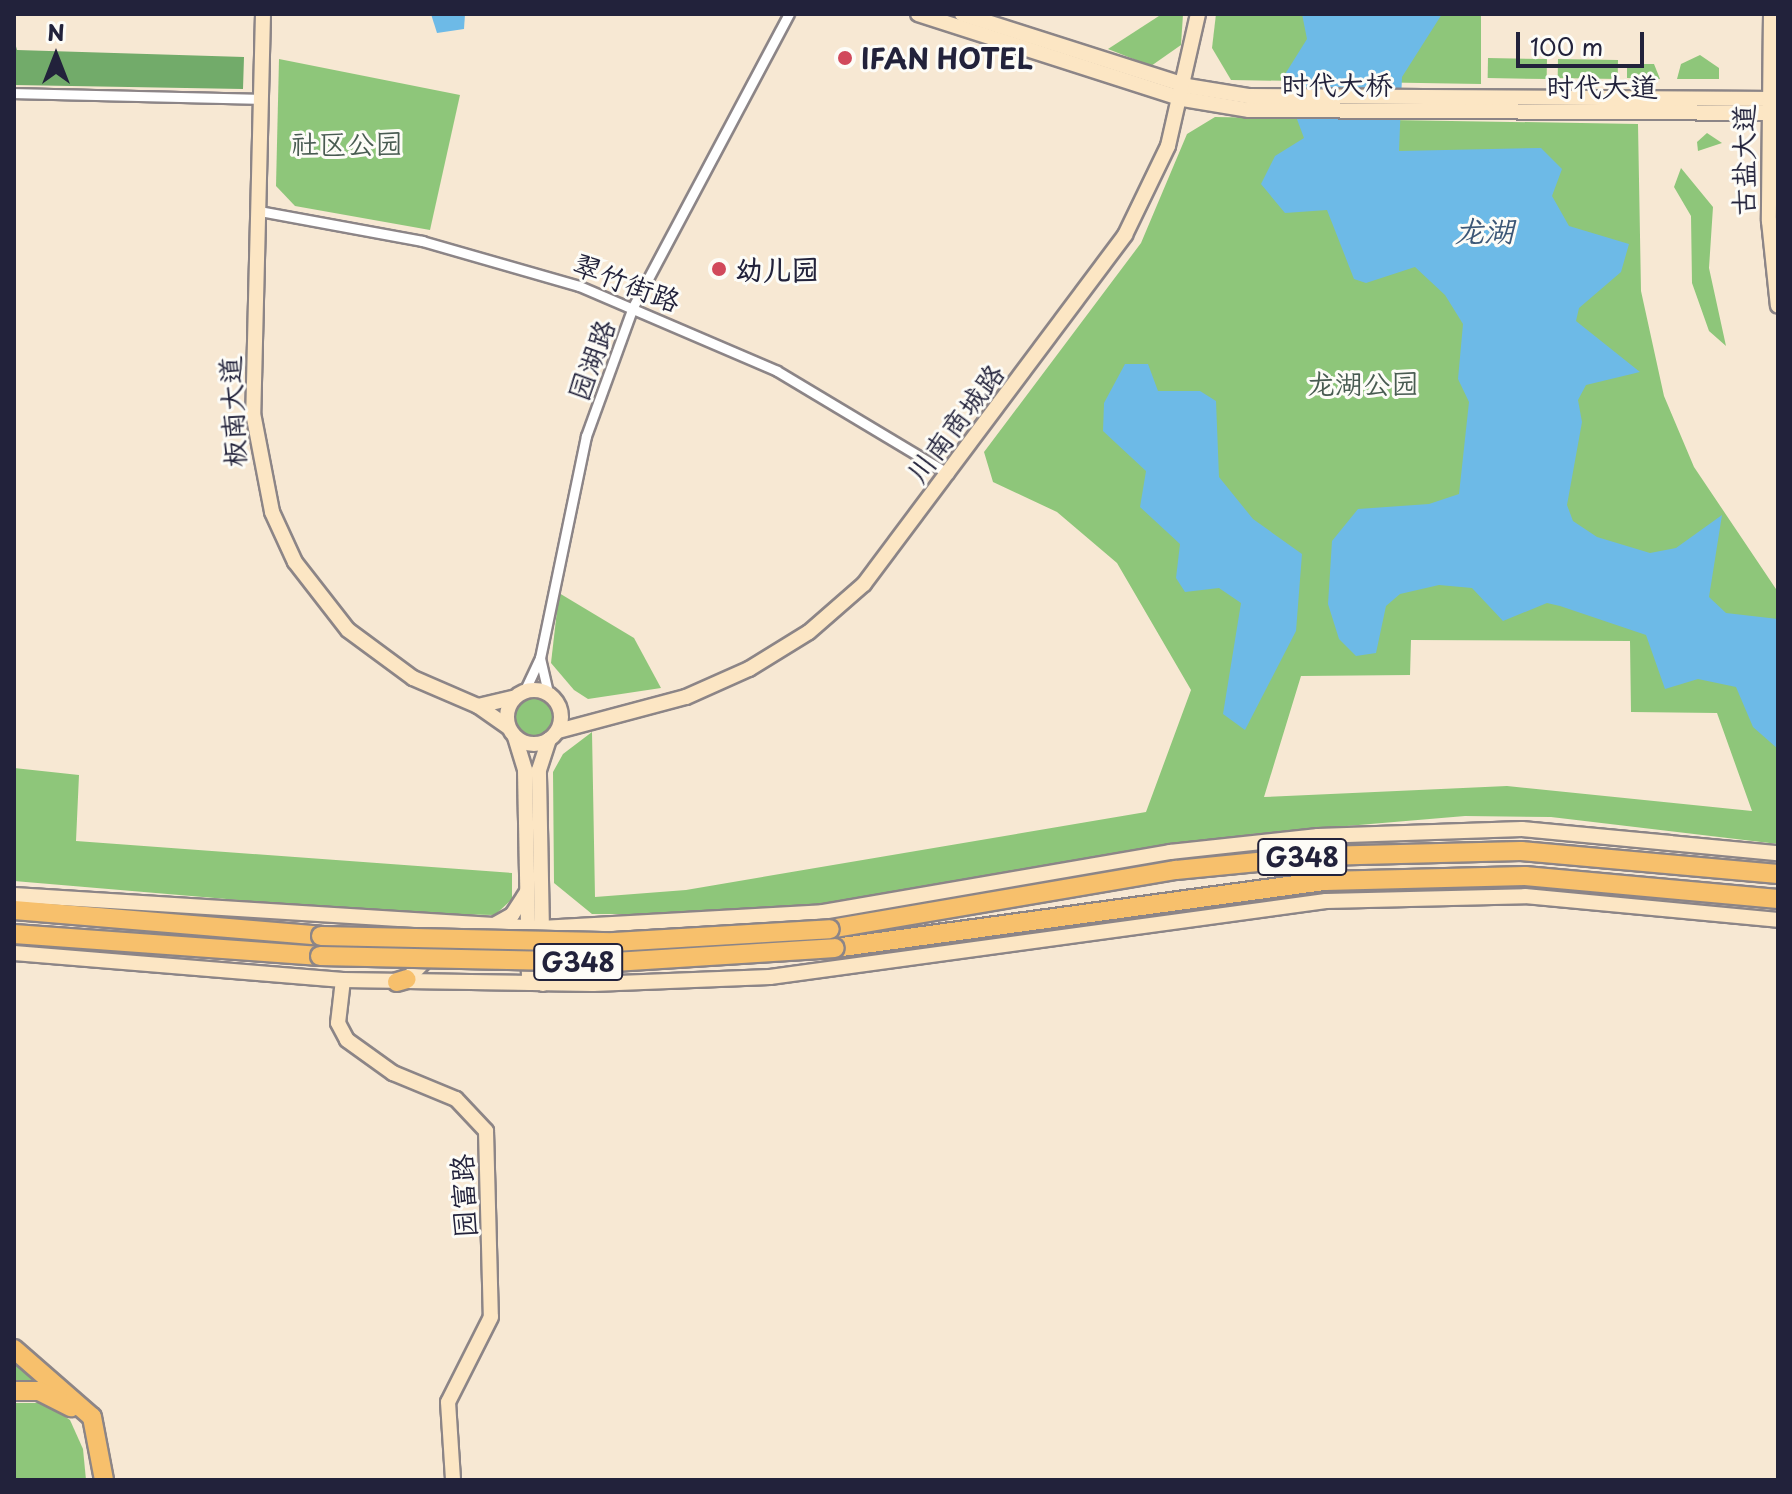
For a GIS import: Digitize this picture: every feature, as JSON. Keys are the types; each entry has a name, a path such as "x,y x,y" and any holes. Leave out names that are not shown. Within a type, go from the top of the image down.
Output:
{"highway":[{"name":"G348","path":"20,911 321,936 599,942 830,929 1176,870 1451,850 1778,874"},
{"name":"G348","path":"14,934 320,956 614,962 835,948 1179,896 1467,876 1778,899"},
{"path":"14,1349 92,1417 104,1480"},
{"path":"14,1391 39,1391 71,1406 89,1437 95,1480"}],"street":[{"name":"板南大道","path":"263,14 254,424 276,523 295,562 348,630 413,678 478,706 512,732"},
{"name":"园湖路","path":"540,658 586,436 633,307 789,14"},
{"path":"918,14 1185,92"},
{"path":"962,14 1185,92"},
{"name":"川南商城路","path":"553,736 598,715 718,685 809,632 864,584 1125,235 1185,92 1198,14"},
{"name":"古盐大道","path":"1771,14 1774,106 1770,249 1778,306"},
{"name":"时代大桥","path":"1185,92 1248,103 1424,104"},
{"path":"15,93 261,99"},
{"name":"时代大道","path":"1424,104 1774,106"},
{"name":"翠竹街路","path":"259,211 486,257 633,307 812,390 949,474"},
{"path":"536,984 534,895 525,770 512,732 519,695 540,658"},
{"path":"540,658 553,698 553,736 539,770 534,895 550,914 573,927"},
{"path":"478,706 519,695 553,698 598,715"},
{"path":"512,732 532,744 553,736"},
{"path":"14,895 487,929 535,928 685,924 823,912 1059,870 1277,839 1522,829 1778,853"},
{"path":"1059,870 1176,870"},
{"path":"487,929 512,915 534,895"},
{"path":"1040,935 1179,896"},
{"path":"14,953 133,960 343,980 536,984 770,977 1040,935 1326,901 1525,896 1778,920"},
{"path":"20,911 90,902"},
{"path":"402,923 419,933 427,950 422,969 402,981"},
{"path":"685,924 661,936 655,954 669,977 687,981"},
{"path":"57,937 133,960"},
{"name":"园富路","path":"343,980 338,1023 347,1040 393,1073 456,1099 486,1131 491,1317 448,1402 453,1480"}],"green space":[{"path":"1162,14 1183,14 1181,45 1151,66 1108,49"},
{"path":"1216,14 1481,14 1481,84 1231,80 1212,48"},
{"path":"14,39 17,50 244,57 243,89 14,85"},
{"path":"1700,55 1719,68 1719,79 1677,79 1681,64"},
{"path":"1488,58 1547,59 1547,79 1488,78"},
{"name":"社区公园","path":"279,59 460,95 430,230 295,206 276,186"},
{"path":"1558,59 1618,60 1618,79 1558,78"},
{"path":"1627,64 1654,64 1660,79 1627,78"},
{"name":"龙湖公园","path":"1215,117 1638,124 1641,291 1664,396 1694,467 1778,592 1778,844 1551,817 1465,816 1252,834 819,904 701,914 592,914 554,883 553,772 563,754 592,732 595,897 686,890 1146,812 1191,690 1117,563 1057,512 993,482 984,452 1141,243 1187,134","holes":["1411,640 1630,641 1631,712 1717,713 1752,811 1507,786 1264,797 1301,676 1410,675"]},
{"path":"1707,133 1722,143 1698,151 1697,142"},
{"path":"1681,168 1713,207 1709,268 1726,346 1709,331 1692,283 1691,216 1674,187"},
{"path":"559,593 634,638 661,688 588,699 574,690 551,663"},
{"path":"534,698 548,703 553,717 548,731 534,736 520,731 515,717 520,703"},
{"path":"14,768 79,775 76,841 512,873 512,899 495,915 393,913 14,881"},
{"path":"14,1361 33,1375 50,1391 14,1383"},
{"path":"14,1403 45,1403 70,1420 83,1449 86,1480 14,1480"}],"water":[{"path":"431,14 465,14 464,29 437,33"},
{"name":"龙湖","path":"1302,14 1442,14 1402,77 1399,151 1541,148 1562,169 1552,196 1569,226 1629,244 1621,272 1579,308 1576,321 1640,372 1586,385 1578,400 1582,422 1567,505 1573,521 1597,537 1650,553 1676,548 1722,515 1709,597 1726,613 1778,619 1778,749 1753,727 1736,687 1698,679 1665,689 1646,635 1560,606 1547,603 1503,621 1472,588 1439,585 1400,594 1386,606 1376,653 1356,656 1339,639 1328,604 1332,541 1358,509 1429,504 1459,494 1469,402 1458,379 1463,324 1445,295 1415,267 1366,283 1354,279 1327,210 1285,213 1261,184 1275,156 1304,138 1282,79 1307,39"},
{"path":"1125,364 1148,364 1158,391 1200,391 1216,401 1219,477 1253,519 1302,554 1296,631 1245,730 1223,714 1241,603 1219,588 1185,592 1176,578 1180,544 1140,507 1146,471 1103,431 1104,403"}],"place":[{"name":"IFAN HOTEL","path":"845,58"},
{"name":"幼儿园","path":"719,269"}]}
